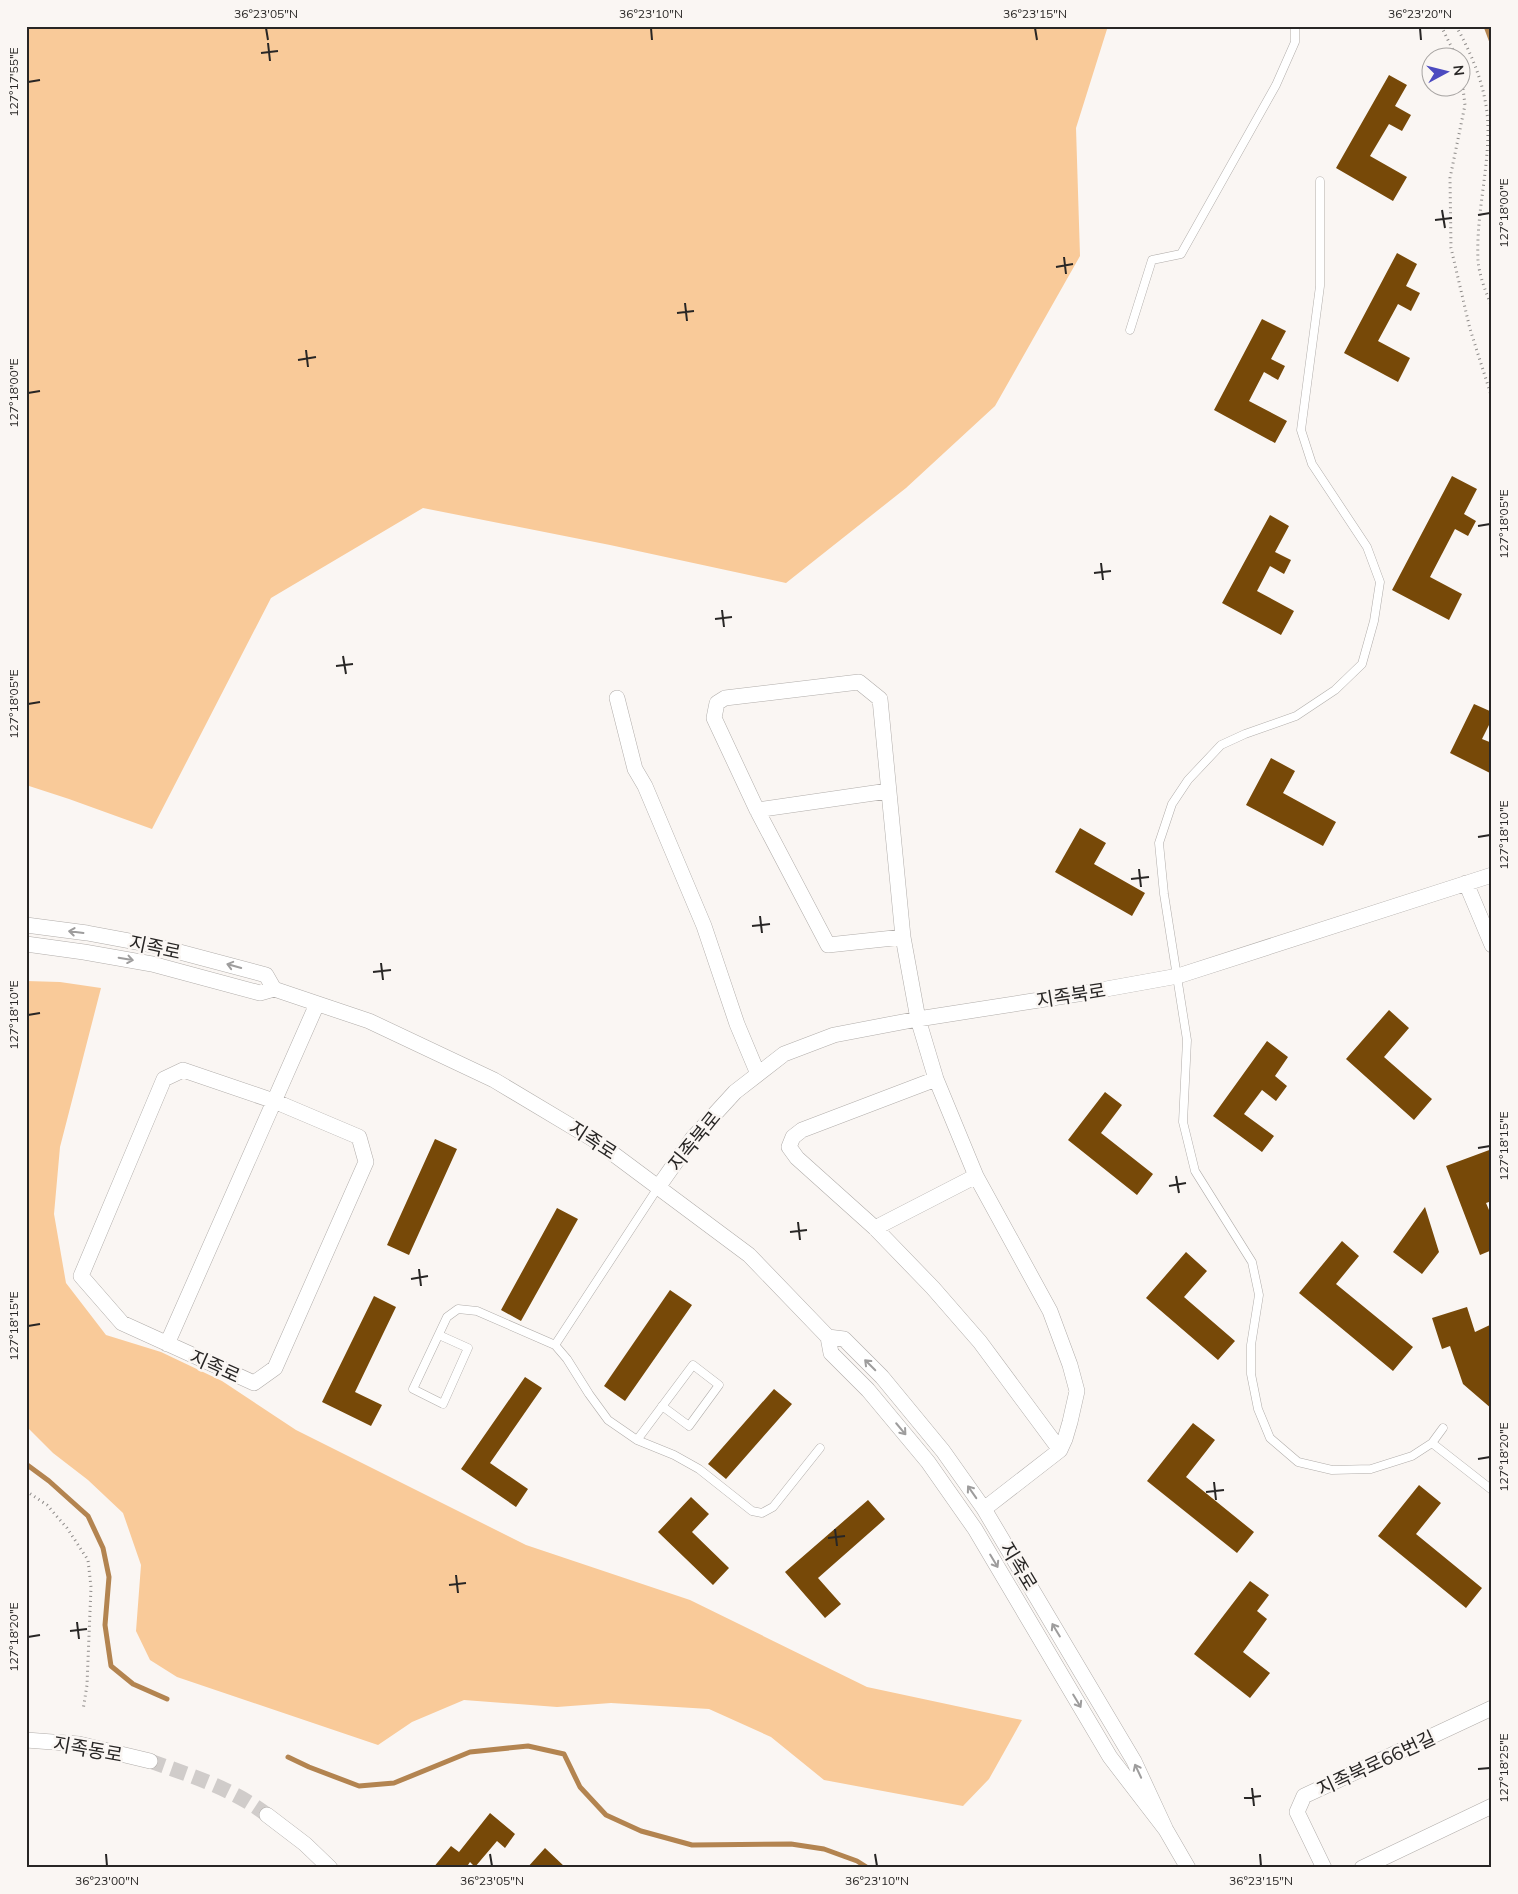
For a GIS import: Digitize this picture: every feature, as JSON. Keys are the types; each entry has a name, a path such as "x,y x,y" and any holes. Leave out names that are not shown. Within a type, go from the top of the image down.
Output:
{"street":[{"path":"903,937 828,945 757,810 714,718 717,703 725,698 859,682 880,699 903,937 918,1019 936,1079 976,1176 1050,1311 1070,1364 1077,1391 1070,1422 1060,1450 984,1509"},
{"path":"616,698 635,769 645,786 704,926 736,1024 758,1074"},
{"path":"757,810 888,791"},
{"name":"지족북로","path":"659,1186 692,1139 735,1092 784,1054 834,1035 918,1019 1178,976 1492,875"},
{"path":"1466,883 1492,945"},
{"name":"지족로","path":"26,925 87,933 165,948 266,975 274,989"},
{"name":"지족로","path":"26,944 152,964 260,993 274,989 369,1021 494,1080 596,1141 659,1186 749,1255 828,1337 832,1353 868,1390 922,1454 975,1529 1110,1757 1166,1830"},
{"name":"지족로","path":"167,1344 317,1004"},
{"name":"지족로","path":"183,1070 274,1101 359,1137 366,1162 275,1368 254,1383 122,1323 81,1276 164,1079 183,1070"},
{"path":"936,1079 802,1130 793,1138 789,1147 797,1158 875,1228 933,1288 980,1342 1060,1450"},
{"path":"875,1228 976,1176"},
{"name":"지족로","path":"828,1337 844,1339 882,1377 943,1451 984,1509 1134,1761 1166,1830 1188,1868"},
{"name":"지족북로66번길","path":"1324,1868 1297,1812 1304,1796 1492,1708"},
{"name":"지족동로","path":"26,1740 79,1744 150,1761"},
{"path":"1362,1868 1492,1806"},
{"path":"267,1815 305,1844 330,1868"}],"lane":[{"path":"1130,330 1152,260 1181,254 1276,85 1295,42 1295,26"},
{"path":"1320,181 1320,286 1301,430 1312,464 1368,547 1380,582 1374,621 1362,664 1336,690 1296,716 1245,734 1221,745 1188,780 1172,804 1159,843 1164,894 1187,1040 1183,1122 1196,1171 1252,1262 1259,1295 1251,1344 1250,1374 1258,1409 1270,1438 1298,1462 1332,1470 1371,1470 1412,1456 1432,1443 1443,1428"},
{"path":"555,1345 659,1186"},
{"path":"439,1335 468,1348 444,1404 413,1389 447,1318 458,1308 477,1311 555,1345 567,1359 608,1420 637,1440 674,1455 699,1469 752,1512 762,1513 773,1507 820,1448"},
{"path":"637,1440 662,1406 693,1365 719,1385 689,1426 662,1406"},
{"path":"1432,1443 1492,1490"}],"path":[{"path":"1441,26 1452,48"},
{"path":"1456,26 1472,54 1483,89 1488,130 1479,223 1478,261 1492,307"},
{"path":"1464,98 1465,105 1450,178 1451,248 1470,329 1492,398"},
{"path":"26,1490 46,1504 62,1522 88,1560 91,1587 87,1685 83,1710"}],"shaded area":[{"path":"26,26 1108,26 1076,128 1080,256 995,406 906,488 786,583 610,545 423,508 271,598 152,829 26,785"},
{"path":"26,981 60,982 101,988 60,1147 54,1214 66,1283 106,1335 161,1352 222,1381 296,1430 526,1545 690,1600 867,1687 1022,1720 989,1779 963,1806 824,1780 771,1737 709,1709 611,1703 557,1707 464,1700 412,1722 378,1745 177,1677 150,1660 136,1631 141,1565 123,1513 88,1480 53,1453 26,1426"}],"building":[{"path":"1389,75 1407,85 1395,106 1411,115 1402,131 1389,124 1370,156 1407,177 1393,201 1336,168"},
{"path":"1397,253 1417,264 1406,286 1420,293 1411,311 1398,304 1378,341 1410,358 1398,382 1344,353"},
{"path":"1262,319 1286,331 1271,359 1285,366 1278,380 1264,372 1249,401 1287,421 1275,443 1214,410"},
{"path":"1452,476 1477,489 1464,514 1476,521 1468,536 1455,529 1430,577 1462,594 1449,620 1392,590"},
{"path":"1270,515 1289,526 1275,552 1291,560 1284,574 1270,566 1257,591 1294,611 1281,635 1222,603"},
{"path":"1474,704 1492,712 1492,719 1482,739 1492,743 1492,774 1450,753"},
{"path":"1271,758 1295,771 1283,793 1336,822 1323,846 1246,805"},
{"path":"1080,828 1106,843 1094,864 1145,893 1132,916 1055,872"},
{"path":"1389,1010 1409,1028 1384,1057 1432,1099 1414,1120 1346,1059"},
{"path":"1267,1041 1288,1057 1275,1076 1287,1086 1276,1101 1262,1090 1244,1114 1274,1136 1262,1152 1213,1116"},
{"path":"1105,1092 1122,1105 1101,1133 1153,1174 1137,1195 1068,1140"},
{"path":"435,1139 457,1149 409,1255 387,1245"},
{"path":"1492,1149 1492,1201 1486,1203 1492,1217 1492,1250 1480,1255 1446,1166"},
{"path":"1425,1207 1439,1252 1422,1274 1393,1252"},
{"path":"557,1208 578,1219 521,1321 501,1310"},
{"path":"1342,1241 1359,1256 1336,1284 1413,1347 1393,1371 1299,1293"},
{"path":"1186,1252 1207,1271 1184,1297 1235,1341 1218,1360 1146,1298"},
{"path":"670,1290 692,1305 625,1401 604,1386"},
{"path":"374,1296 396,1307 355,1392 382,1405 371,1426 322,1402"},
{"path":"1467,1307 1475,1332 1492,1324 1492,1409 1463,1384 1450,1346 1442,1349 1432,1318"},
{"path":"525,1377 542,1388 490,1463 528,1489 516,1507 461,1469"},
{"path":"774,1389 792,1404 726,1479 708,1464"},
{"path":"1193,1423 1215,1440 1186,1477 1254,1532 1237,1553 1147,1481"},
{"path":"1419,1485 1441,1503 1416,1534 1482,1588 1466,1608 1378,1536"},
{"path":"691,1497 709,1514 692,1532 729,1568 713,1585 658,1532"},
{"path":"868,1500 885,1519 818,1578 841,1604 825,1618 785,1572"},
{"path":"1250,1581 1269,1595 1257,1611 1267,1619 1243,1652 1270,1673 1250,1698 1194,1654"},
{"path":"490,1813 515,1834 505,1848 497,1841 475,1867 470,1862 466,1868 433,1868 451,1846 459,1852"},
{"path":"545,1848 566,1868 527,1868"}],"waterway":[{"path":"1486,26 1492,42"},
{"path":"26,1464 49,1481 88,1516 103,1548 109,1577 105,1625 111,1666 133,1684 167,1699"},
{"path":"288,1757 359,1786 394,1783 470,1752 528,1746 564,1754 580,1787 606,1815 641,1831 692,1845 791,1844 824,1849 857,1861 868,1868"}],"tunnel":[{"path":"150,1761 226,1790 267,1815"}]}
